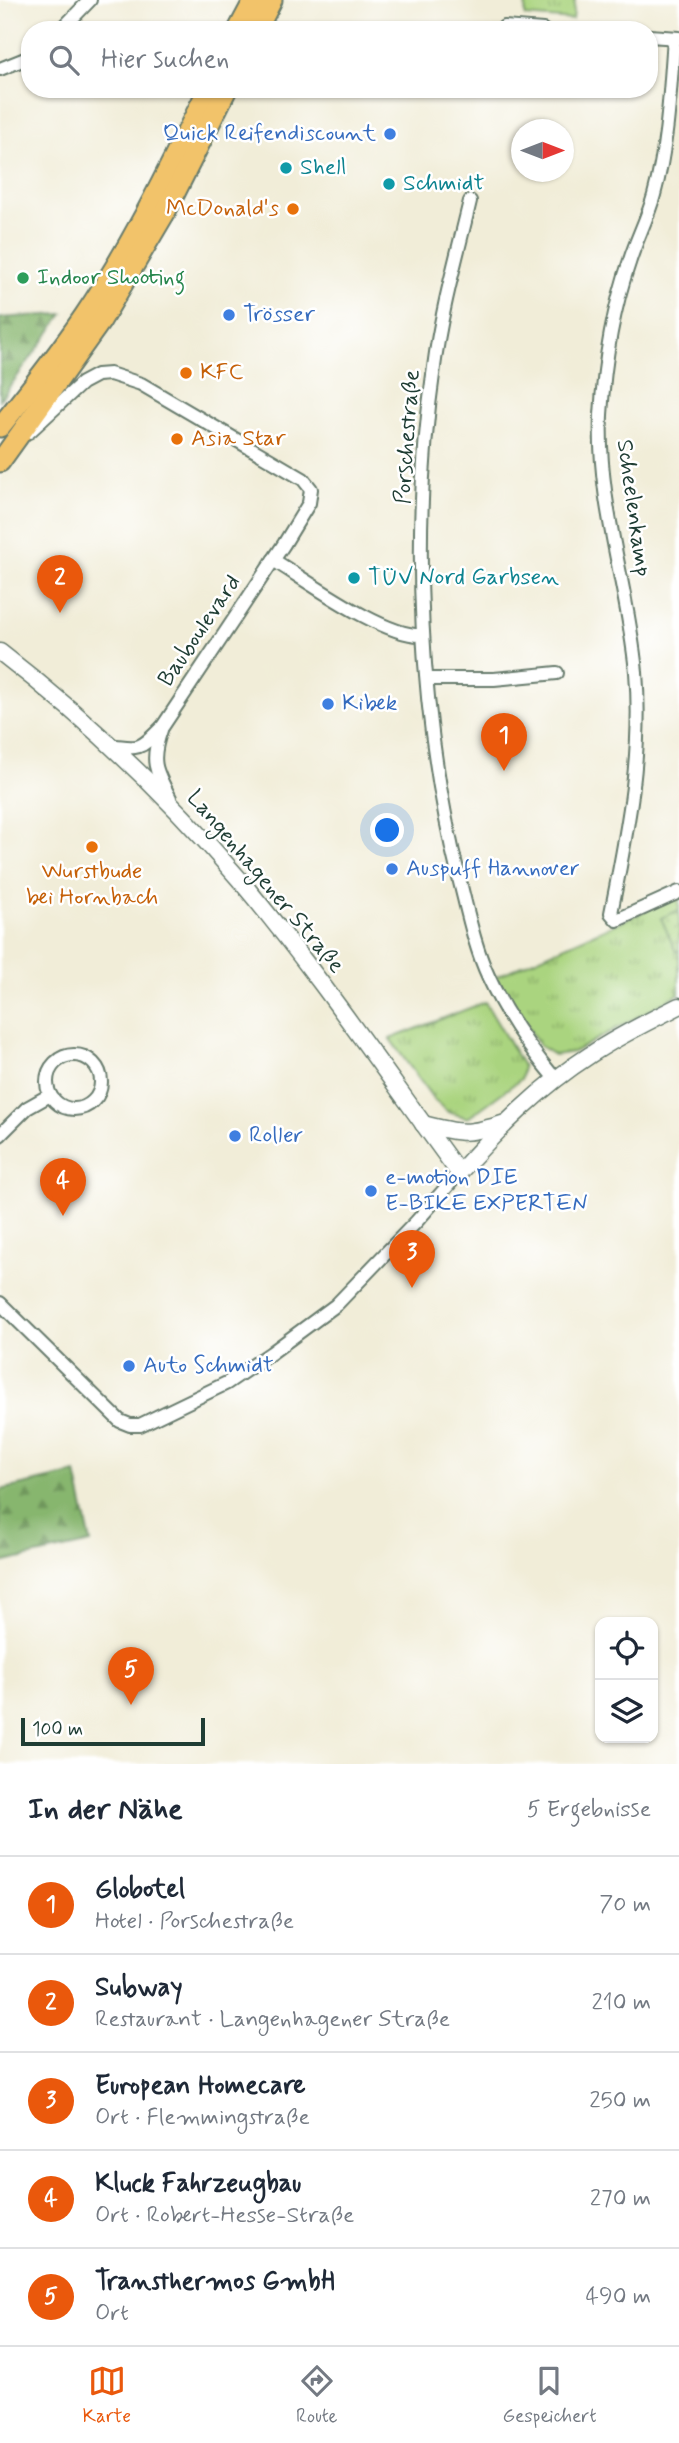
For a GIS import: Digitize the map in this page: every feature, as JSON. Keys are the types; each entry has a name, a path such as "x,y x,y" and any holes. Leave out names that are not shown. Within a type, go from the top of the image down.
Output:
{"main road":[{"path":"244,21 254,0"},
{"path":"262,21 272,0"},
{"path":"0,428 85,314 150,206 204,98"},
{"path":"4,458 101,321 165,213 222,98"}],"street":[{"path":"70,21 90,0"},
{"path":"658,37 676,38"},
{"name":"Scheelenkamp","path":"676,38 666,136 654,195 630,260 611,334 603,389 601,435 606,493 635,668 638,702 633,800 611,913 617,920 679,892"},
{"path":"0,69 21,61"},
{"name":"Porschestraße","path":"470,201 439,334 429,408 423,505 423,635 439,783 474,937 488,976 509,1016 556,1080"},
{"name":"Bauboulevard","path":"4,458 82,383 97,375 110,374 141,384 303,479 310,489 309,503 163,726 155,747 154,764 177,811"},
{"path":"273,560 378,624 400,632 423,635"},
{"name":"Langenhagener Straße","path":"0,652 33,677 109,745 177,811 239,879 294,948 459,1173"},
{"path":"428,679 494,679 556,673"},
{"name":"Bauboulevard","path":"109,745 134,749 144,744 163,726"},
{"path":"0,1303 120,1421 140,1425 226,1382 271,1353 335,1305 416,1222 507,1122 589,1055 679,1006"},
{"path":"66,1056 79,1056 96,1066 101,1086 92,1102 73,1110 56,1103 50,1096 47,1077 55,1063 66,1056"},
{"path":"0,1135 27,1108 50,1096"},
{"path":"423,1124 457,1133 470,1133 507,1122"}],"green space":[{"path":"526,0 575,0 573,20 525,16"},
{"path":"63,314 0,400 0,318"},
{"path":"679,896 679,994 574,1052 554,1055 540,1046 495,977"},
{"path":"679,910 679,950 676,952 661,918"},
{"path":"485,1002 523,1066 521,1079 468,1118 448,1112 435,1101 390,1039"},
{"path":"76,1473 91,1543 0,1563 0,1490"}],"place":[{"name":"Quick Reifendiscount","path":"390,134"},
{"name":"Shell","path":"286,168"},
{"name":"Schmidt","path":"389,184"},
{"name":"McDonald's","path":"293,209"},
{"name":"Indoor Shooting","path":"23,278"},
{"name":"Trösser","path":"229,315"},
{"name":"KFC","path":"186,373"},
{"name":"Asia Star","path":"177,439"},
{"name":"TÜV Nord Garbsen","path":"354,578"},
{"name":"Subway","path":"60,613"},
{"name":"Kibek","path":"328,704"},
{"name":"Globotel","path":"504,771"},
{"name":"Wurstbude bei Hornbach","path":"92,847"},
{"name":"Auspuff Hannover","path":"392,869"},
{"name":"Roller","path":"235,1136"},
{"name":"e-motion DIE E-BIKE EXPERTEN","path":"371,1191"},
{"name":"Kluck Fahrzeugbau","path":"63,1216"},
{"name":"European Homecare","path":"412,1288"},
{"name":"Auto Schmidt","path":"129,1366"},
{"name":"Transthermos GmbH","path":"131,1705"}]}
